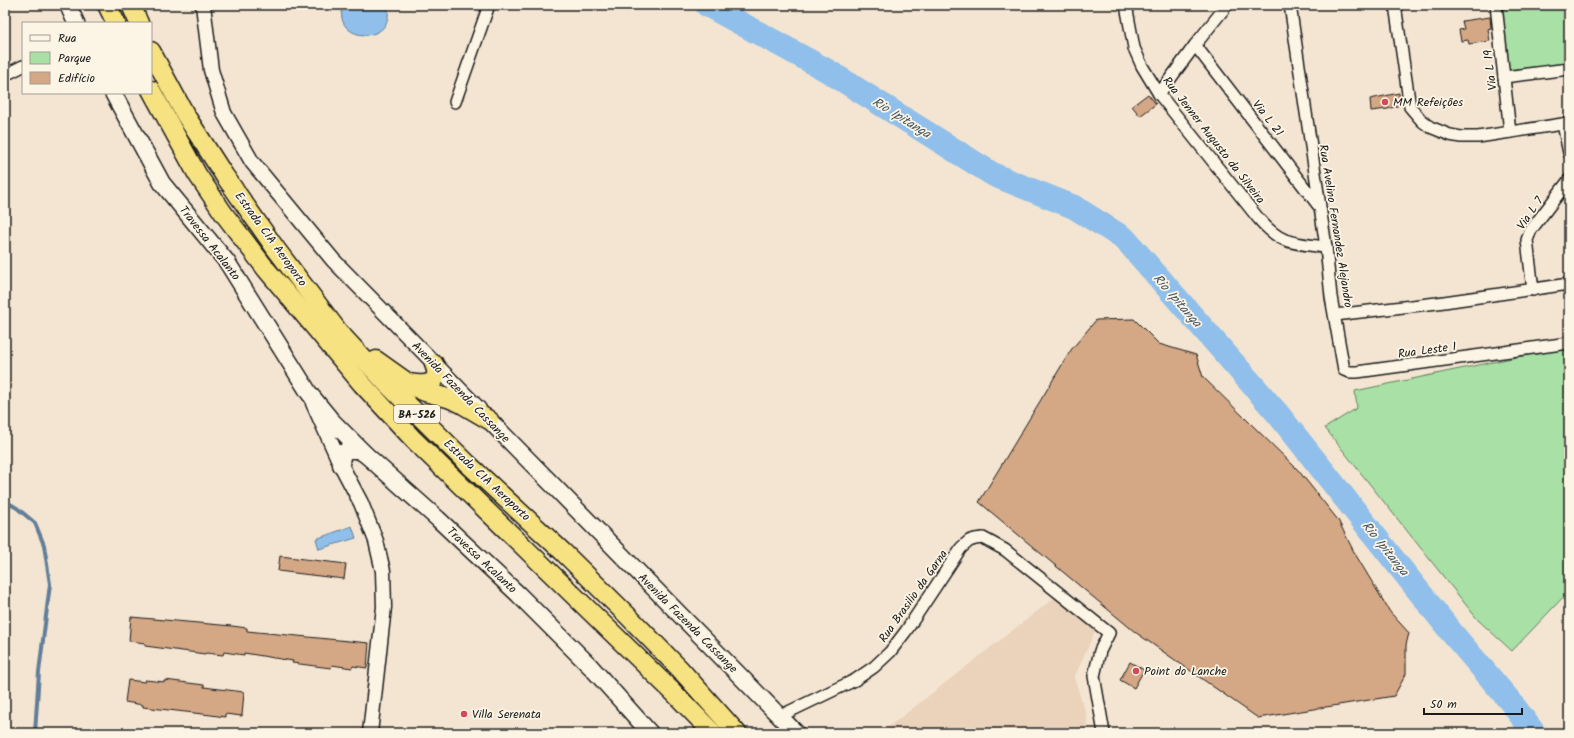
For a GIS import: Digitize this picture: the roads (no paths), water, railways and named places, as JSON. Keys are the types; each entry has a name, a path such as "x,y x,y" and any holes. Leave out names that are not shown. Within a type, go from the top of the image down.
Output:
{"highway":[{"path":"107,5 116,22"},
{"path":"131,5 139,22"},
{"name":"Estrada CIA Aeroporto","path":"152,52 186,116 224,175 276,249 338,330 390,387 468,464 563,552 627,615 679,668 737,733"},
{"name":"Estrada CIA Aeroporto","path":"152,92 197,174 224,214 266,269 362,384 414,440 674,692 713,733"},
{"path":"338,330 406,382 424,392 448,398 460,403 489,420"},
{"path":"406,382 427,384 433,381 437,377 437,371 434,364"}],"main road":[{"path":"68,5 76,22"},
{"name":"Travessa Acalanto","path":"114,94 162,183 227,262 309,393 342,432 518,594 591,667 650,733"},
{"name":"Avenida Fazenda Cassange","path":"489,420 796,733"},
{"path":"341,465 342,455 347,450 358,450 365,454"}],"street":[{"name":"Avenida Fazenda Cassange","path":"203,5 211,70 224,114 252,162 333,260 489,420"},
{"path":"455,102 489,5"},
{"name":"Rua Jenner Augusto da Silveira","path":"1126,5 1134,48 1142,66 1158,94 1270,231 1280,239 1293,244 1326,247"},
{"path":"1158,94 1227,5"},
{"name":"Rua Avelino Fernandez Alejandro","path":"1290,5 1335,315 1533,290 1569,284"},
{"path":"1395,5 1410,107 1422,121 1430,127 1460,138 1478,137 1566,124 1569,153"},
{"name":"Via L 19","path":"1496,5 1510,132"},
{"name":"Via L 21","path":"1195,45 1320,207"},
{"path":"5,75 22,66"},
{"path":"1504,77 1569,69"},
{"name":"Via L 7","path":"1533,290 1527,240 1531,230 1569,180"},
{"name":"Rua Leste 1","path":"1335,315 1342,366 1344,370 1350,372 1569,343"},
{"name":"Travessa Acalanto","path":"309,393 341,465 361,503 376,541 383,571 384,607 370,733"},
{"name":"Rua Brasilio da Garna","path":"780,716 855,680 874,667 890,652 906,631 961,548 975,539 983,538 1005,550 1109,633 1100,650 1094,676 1104,733"}],"water":[{"path":"343,5 387,5 388,18 383,28 375,33 365,35 355,33 346,27 342,18"},
{"path":"352,526 356,538 319,549 316,539"}],"waterway":[{"name":"Rio Ipitanga","path":"707,5 828,71 994,175 1074,207 1125,239 1278,414 1452,633 1510,701 1534,733"},
{"path":"5,501 17,508 35,523 44,545 50,584 39,672 35,733"}],"place":[{"name":"MM Refeições","path":"1385,102"},
{"name":"Point do Lanche","path":"1136,671"},
{"name":"Villa Serenata","path":"464,714"}]}
